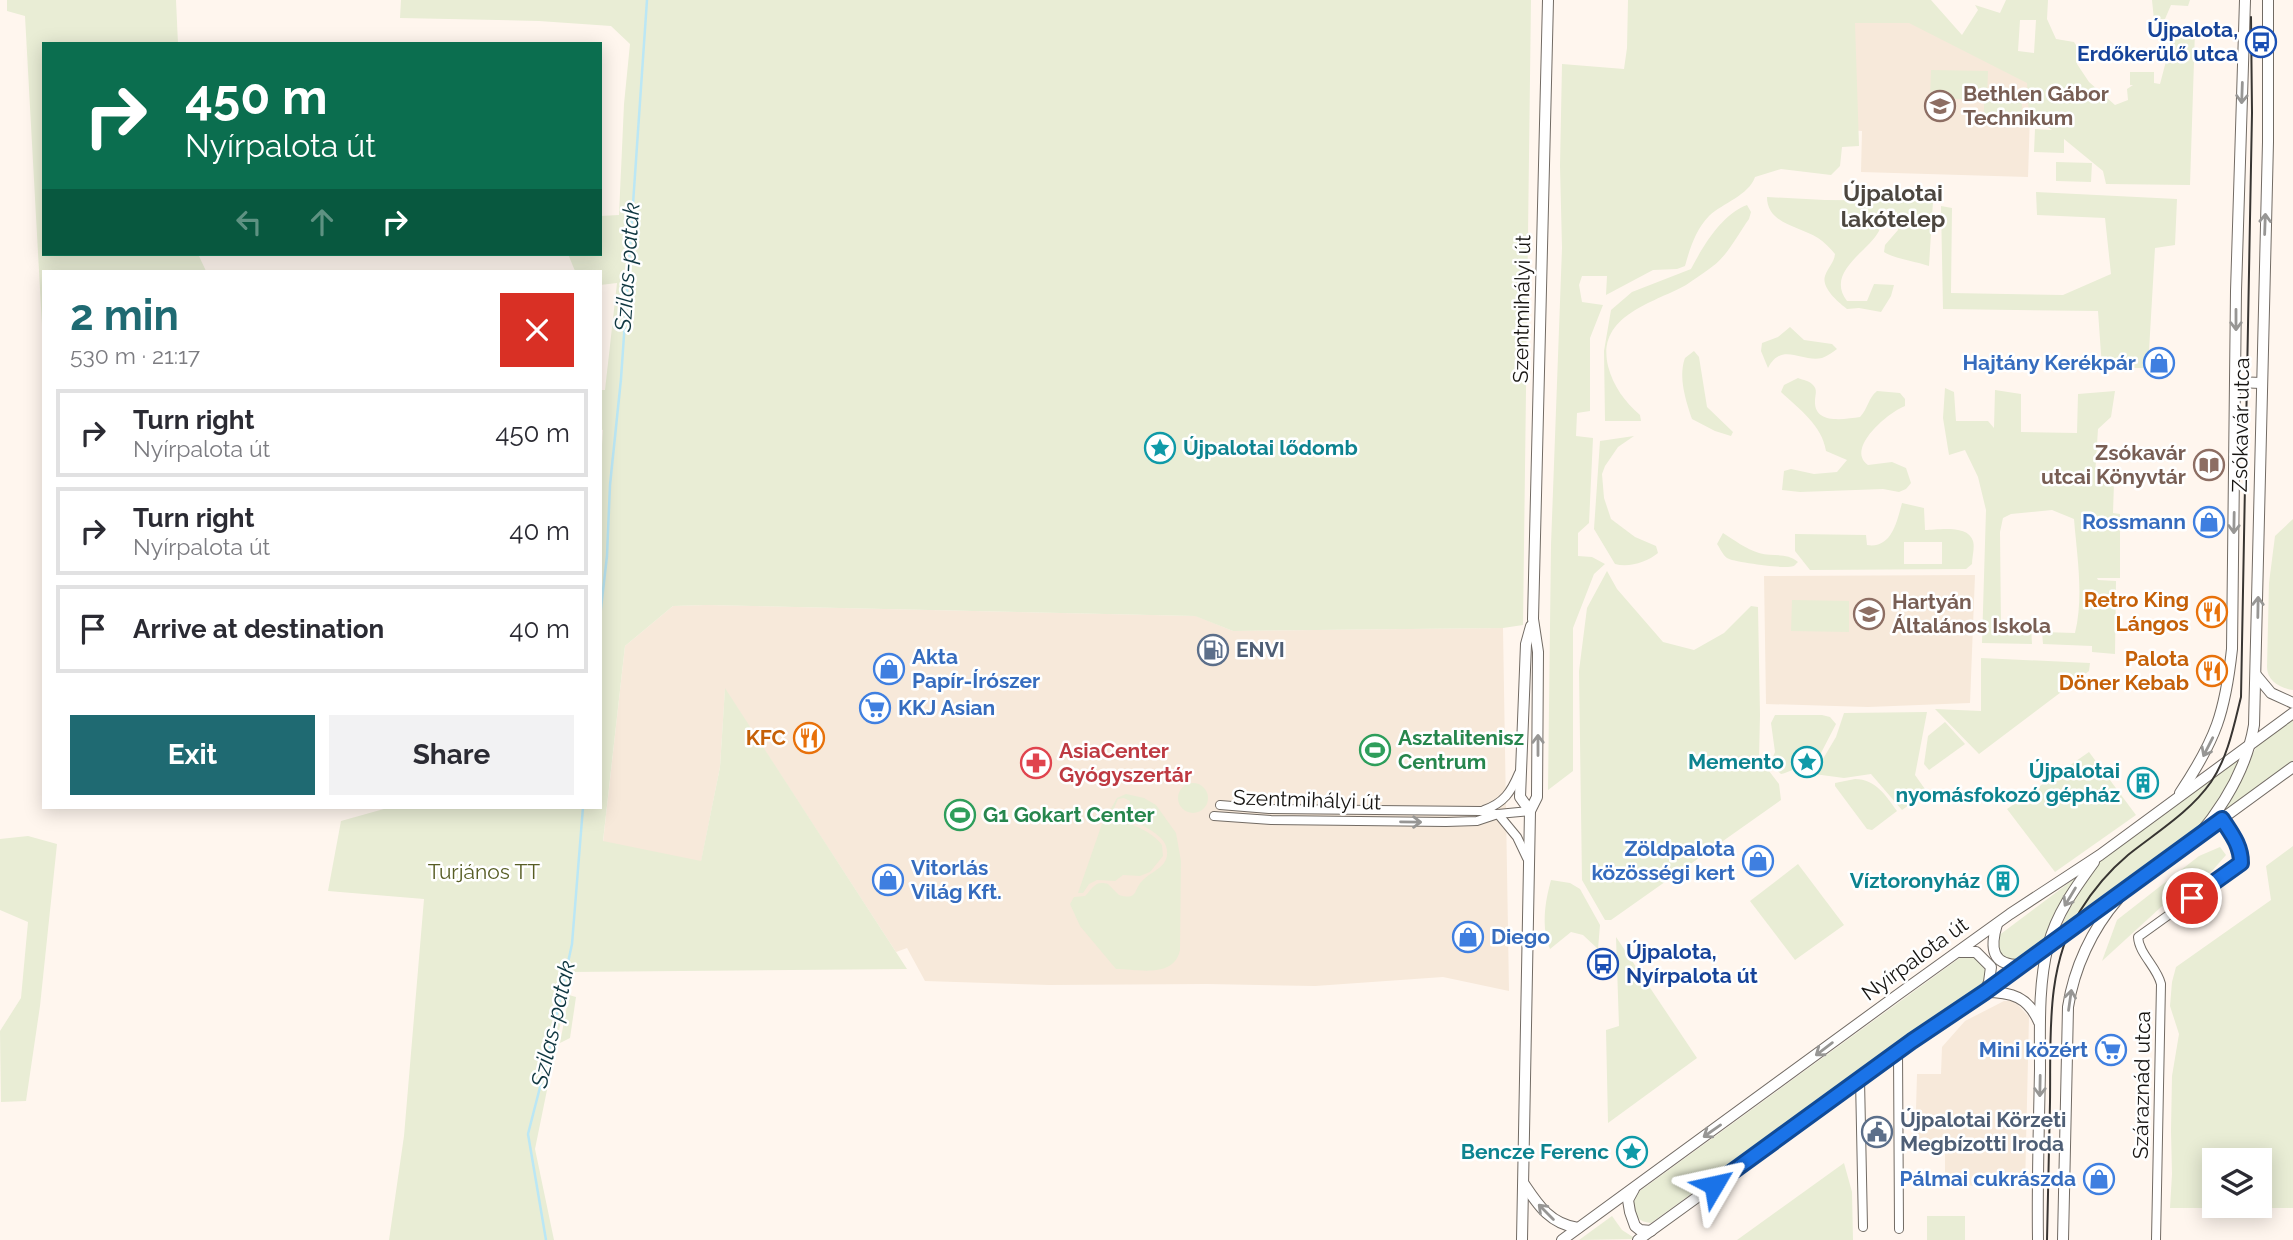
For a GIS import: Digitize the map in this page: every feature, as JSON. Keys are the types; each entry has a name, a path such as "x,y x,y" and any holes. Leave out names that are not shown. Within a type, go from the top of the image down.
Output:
{"main road":[{"name":"Szentmihályi út","path":"1522,1240 1528,860 1530,811 1537,797 1538,652 1533,620 1548,0"},
{"name":"Zsókavár utca","path":"2175,801 2210,746 2227,692 2232,649 2236,291 2245,0"},
{"name":"Zsókavár utca","path":"2198,836 2223,803 2251,743 2256,675 2268,129 2268,0"},
{"path":"2237,382 2262,383"},
{"name":"Szentmihályi út","path":"1530,811 1520,797 1526,644 1533,620"},
{"path":"2256,675 2271,693 2279,699 2293,703"},
{"name":"Nyírpalota út","path":"1562,1240 1997,924 2175,801 2293,713"},
{"path":"1639,1240 2293,767"},
{"path":"2222,819 2230,831"},
{"path":"2038,1240 2040,1024 2044,967 2049,945 2070,895 2100,855"},
{"path":"2063,1240 2070,992 2091,938 2132,884"},
{"path":"1997,924 1992,940 1994,953 2005,964 2021,965"},
{"path":"1957,953 1976,952 1987,962 1991,971 1985,992"},
{"path":"1985,992 2021,997 2040,1024"},
{"path":"1524,1184 1550,1218 1567,1227 1578,1228"},
{"path":"1637,1184 1628,1200 1628,1207 1635,1226 1640,1230 1651,1231"}],"street":[{"path":"1481,811 1497,806 1506,798 1521,767"},
{"name":"Szentmihályi út","path":"1220,805 1269,809 1481,811 1498,814"},
{"path":"1498,814 1530,811"},
{"path":"1498,814 1517,837 1528,860"},
{"name":"Szentmihályi út","path":"1214,816 1269,820 1446,822 1477,821 1498,814"},
{"name":"Száraznád utca","path":"2156,1240 2161,984 2159,975 2139,945 2138,937 2241,863 2241,854 2230,831"},
{"path":"1898,1051 1899,1229"},
{"path":"1860,1079 1863,1227"}],"shaded area":[{"name":"Bethlen Gábor Technikum","path":"1852,20 1911,22 2031,81 2028,177 1861,172 1862,131 1850,130"},
{"name":"Hartyán Általános Iskola","path":"1975,575 1970,703 1868,707 1766,704 1764,576"},
{"path":"673,606 1196,616 1233,631 1503,628 1509,991 1443,977 1315,986 1049,985 925,981 907,948 896,952 725,689 720,767 701,862 603,842 625,646"},
{"path":"2004,1001 2012,1001 2029,1017 2025,1187 1945,1185 1945,1146 1915,1145 1917,1074 1941,1074 1942,1047 1965,1021"}],"green space":[{"path":"7,0 176,0 178,42 42,42 42,256 199,256 206,270 42,270 42,326 25,16 7,11"},
{"name":"Turjános TT","path":"401,0 1531,0 1523,625 1503,628 1233,631 1195,616 673,606 625,646 603,841 701,861 720,767 725,688 907,969 571,972 535,1149 554,1240 389,1240 404,1136 424,899 328,891 341,821 384,809 602,809 602,390 605,390 617,283 602,285 602,270 575,270 569,256 602,256 602,216 619,215 624,104 630,44 611,26 539,21 400,18"},
{"path":"1628,0 1931,0 1962,35 1978,10 1975,5 2000,13 2006,0 2048,0 2047,19 2056,39 2074,42 2079,50 2077,64 2089,82 2115,105 2128,100 2127,89 2133,85 2130,85 2130,72 2154,72 2154,83 2160,84 2175,27 2195,30 2190,185 2106,184 2103,171 2064,139 2064,153 2034,152 2035,129 2052,130 2029,114 2027,83 1909,23 1855,23 1859,146 1842,147 1840,166 1831,175 1781,169 1755,177 1747,189 1704,221 1694,239 1685,266 1653,270 1606,295 1607,276 1582,276 1579,285 1582,302 1603,305 1590,338 1590,411 1577,413 1576,436 1593,438 1589,523 1578,533 1578,556 1592,557 1605,564 1594,574 1573,628 1573,771 1548,790 1551,545 1562,248 1562,64 1624,69","holes":["2020,20 2036,20 2034,53 2018,51"]},
{"path":"2152,0 2190,0 2188,6 2171,5 2165,19 2154,20"},
{"path":"1931,70 1988,71 1987,100 2022,102 2021,125 1984,123 1984,100 1930,98"},
{"path":"2056,162 2092,163 2091,182 2056,181"},
{"path":"2036,192 2177,199 2175,245 2155,248 2148,368 2102,368 2098,311 1943,309 1941,206 1952,208 1951,293 2063,295 2111,274 2105,218 2037,215"},
{"path":"1767,197 1933,201 1929,266 1884,252 1885,245 1898,230 1897,212 1887,209 1881,214 1881,225 1874,239 1851,263 1841,281 1847,301 1867,301 1874,284 1894,285 1891,296 1881,312 1847,309 1832,295 1824,281 1835,254 1818,238 1778,219 1768,206"},
{"path":"1747,205 1751,212 1749,219 1718,261 1686,285 1630,313 1611,334 1607,349 1610,373 1620,393 1640,415 1641,421 1605,421 1604,351 1611,310 1632,292 1691,269 1721,223"},
{"path":"1790,327 1804,340 1832,344 1837,349 1815,359 1786,354 1774,360 1768,368 1761,351 1762,343 1778,337"},
{"path":"1694,351 1699,357 1707,407 1733,432 1731,436 1692,419 1682,373 1685,358"},
{"path":"1798,378 1813,385 1816,391 1816,409 1819,414 1832,419 1860,417 1877,391 1900,393 1905,399 1905,406 1889,415 1872,431 1865,440 1862,458 1868,465 1892,462 1906,468 1911,483 1906,489 1899,492 1883,489 1800,492 1782,490 1784,471 1791,469 1814,474 1837,472 1847,460 1826,451 1815,425 1781,392 1784,385"},
{"path":"1945,388 1954,392 1956,421 1988,421 1994,428 1995,390 2021,394 2021,432 2077,433 2078,394 2115,391 2111,417 2098,429 2095,476 2114,483 2113,513 2120,514 2120,578 2097,578 2116,581 2115,654 2092,652 2092,646 2043,644 2042,632 2075,633 2079,605 2074,519 2052,510 2011,514 2003,518 2000,532 2001,627 2031,626 2032,644 1982,643 1986,510 1978,477 1965,450 1949,455 1943,418"},
{"path":"1634,436 1618,447 1605,466 1602,474 1604,498 1611,519 1635,537 1656,546 1658,553 1638,563 1620,565 1615,564 1594,529 1600,441"},
{"path":"1902,503 1924,508 1925,530 1952,529 1970,536 1974,543 1972,564 1966,569 1810,570 1795,551 1795,534 1866,535 1867,545 1882,543 1892,532","holes":["1904,542 1942,542 1942,564 1904,564"]},
{"path":"2293,519 2293,690 2275,683 2269,676 2267,667 2269,583 2275,536"},
{"path":"1723,533 1754,551 1789,557 1798,562 1784,567 1731,560 1717,544"},
{"path":"1607,571 1617,589 1663,642 1694,650 1724,633 1751,606 1758,607 1759,758 1779,784 1781,800 1611,920 1605,920 1582,880 1579,671 1587,608"},
{"path":"1792,600 1849,601 1849,632 1791,631"},
{"path":"1981,658 2090,663 2089,671 1979,754 1935,709 1981,711"},
{"path":"1927,712 1915,775 1927,792 1902,810 1871,774 1844,778 1814,774 1836,737 1844,713"},
{"path":"1775,715 1822,715 1830,717 1836,724 1821,753 1781,774 1770,764 1775,752 1771,723"},
{"path":"2293,720 2293,764 2218,819 2258,744"},
{"path":"1945,722 1965,744 1929,770 1924,764 1928,736"},
{"path":"2089,752 2136,815 2055,872 2007,809"},
{"path":"2244,755 2203,829 2058,934 2075,895 2101,860"},
{"path":"1855,779 1875,785 1897,811 1872,830 1867,829 1835,786 1835,783"},
{"path":"1193,783 1199,784 1207,792 1207,804 1199,812 1193,813 1187,812 1179,804 1178,798 1179,792 1187,784"},
{"path":"1126,794 1144,798 1156,805 1176,833 1181,861 1180,950 1176,959 1163,969 1116,969 1080,926 1070,904 1074,897 1085,896 1100,883 1108,884 1119,895 1133,895 1140,883 1164,863 1167,853 1164,841 1128,817 1130,801 1118,799 1112,813 1109,812 1117,798"},
{"path":"1104,818 1128,823 1151,834 1162,845 1163,856 1150,872 1140,876 1123,875 1115,881 1097,880 1089,884 1083,893 1078,893"},
{"path":"28,836 57,844 40,1006 26,1101 1,1102 0,1031 21,998 28,922 0,910 0,839"},
{"path":"2293,846 2293,1208 2272,1208 2272,1148 2202,1148 2202,1208 2170,1208 2172,1076 2179,1034 2170,1006 2176,967 2271,900 2266,866"},
{"path":"2220,847 2226,855 2212,871 2172,897 2102,961 2117,920 2199,856"},
{"path":"1798,864 1844,925 1795,960 1750,901"},
{"path":"2082,873 2065,894 2051,922 2046,942 2016,964 2001,959 1994,939"},
{"path":"1551,880 1570,883 1580,889 1600,925 1598,949 1583,935 1571,932 1550,949 1545,914"},
{"path":"1616,937 1697,1058 1608,1123 1606,1030 1619,1026"},
{"path":"1972,955 1987,965 1986,981 1651,1223 1637,1217 1630,1203 1633,1196 1961,957"},
{"path":"569,995 576,997 570,1038 560,1043"},
{"path":"1844,1163 1852,1192 1853,1240 1737,1240"},
{"path":"1612,1216 1622,1230 1636,1239 1579,1240"},
{"path":"1927,1216 1965,1216 1965,1240 1927,1240"}],"waterway":[{"name":"Szilas-patak","path":"602,600 621,379 647,0"},
{"name":"Szilas-patak","path":"546,1240 528,1134 572,944 583,809"}],"tram line":[{"path":"2047,1240 2052,1004 2061,955 2080,911 2108,874 2183,812 2211,782 2226,752 2241,697 2252,113 2251,17"}],"place":[{"name":"Újpalota, Erdőkerülő utca","path":"2261,42"},
{"name":"Bethlen Gábor Technikum","path":"1940,106"},
{"name":"Hajtány Kerékpár","path":"2159,363"},
{"name":"Újpalotai lődomb","path":"1160,448"},
{"name":"Zsókavár utcai Könyvtár","path":"2209,465"},
{"name":"Rossmann","path":"2209,522"},
{"name":"Retro King Lángos","path":"2212,612"},
{"name":"Hartyán Általános Iskola","path":"1869,614"},
{"name":"ENVI","path":"1213,650"},
{"name":"Akta Papír-Írószer","path":"889,669"},
{"name":"Palota Döner Kebab","path":"2212,671"},
{"name":"KKJ Asian","path":"875,708"},
{"name":"KFC","path":"809,738"},
{"name":"Asztalitenisz Centrum","path":"1375,750"},
{"name":"Memento","path":"1807,762"},
{"name":"AsiaCenter Gyógyszertár","path":"1036,763"},
{"name":"Újpalotai nyomásfokozó gépház","path":"2143,783"},
{"name":"G1 Gokart Center","path":"960,815"},
{"name":"Zöldpalota közösségi kert","path":"1758,861"},
{"name":"Vitorlás Világ Kft.","path":"888,880"},
{"name":"Víztoronyház","path":"2003,881"},
{"name":"Diego","path":"1468,937"},
{"name":"Újpalota, Nyírpalota út","path":"1603,964"},
{"name":"Mini közért","path":"2111,1050"},
{"name":"Újpalotai Körzeti Megbízotti Iroda","path":"1877,1132"},
{"name":"Bencze Ferenc","path":"1632,1152"},
{"name":"Pálmai cukrászda","path":"2099,1179"}],"district":[{"name":"Újpalotai lakótelep","path":"1893,206"}],"route":[{"path":"1714,1185 2222,819 2235,837 2241,863 2192,898"}]}
